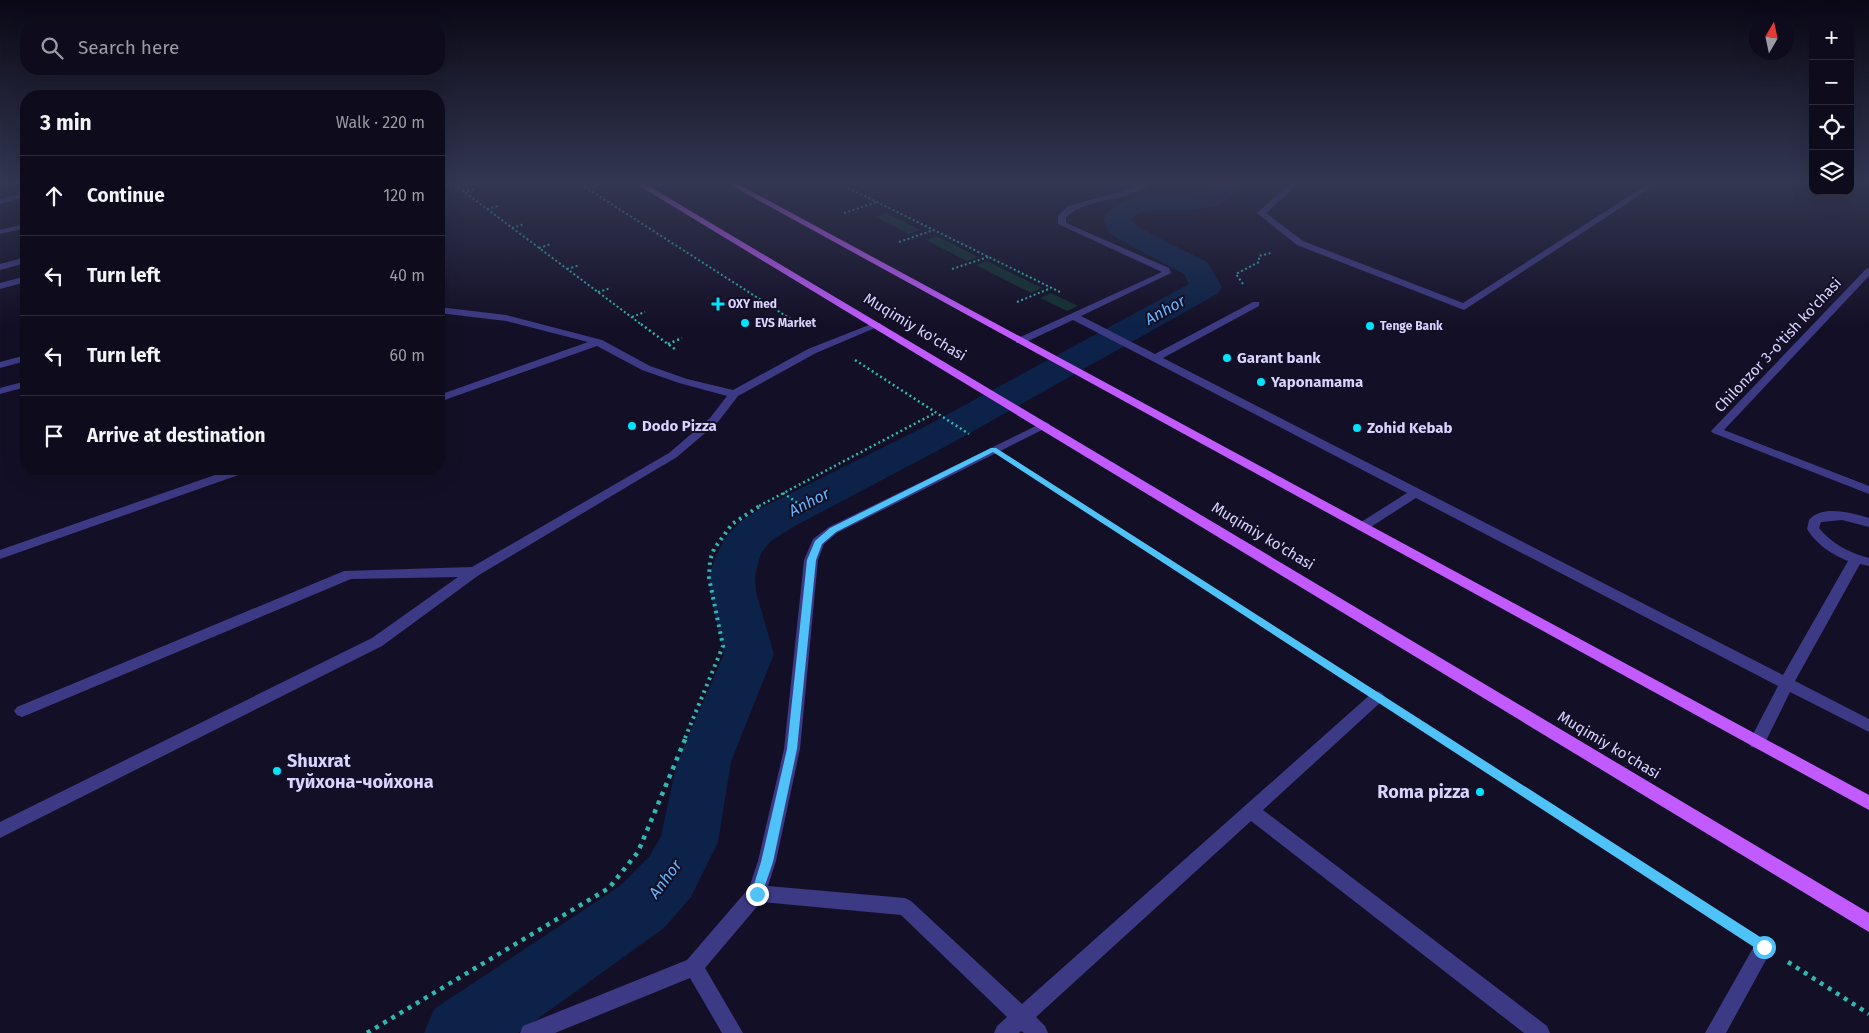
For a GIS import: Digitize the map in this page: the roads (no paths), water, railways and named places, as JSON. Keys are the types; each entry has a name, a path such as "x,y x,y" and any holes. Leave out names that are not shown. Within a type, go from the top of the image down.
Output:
{"main road":[{"name":"Muqimiy ko'chasi","path":"717,230 1028,415 1869,923"},
{"path":"818,230 1869,803"}],"street":[{"path":"1023,342 1076,318 1092,307 1164,275 1166,270 1076,230"},
{"path":"1284,230 1300,243 1464,307 1582,230"},
{"path":"0,267 20,262"},
{"name":"Chilonzor 3-o'tish ko'chasi","path":"1869,271 1717,431 1869,490"},
{"path":"0,286 20,281"},
{"path":"1151,356 1256,304"},
{"path":"445,311 506,318 598,342 646,368 683,381 734,394"},
{"path":"1076,318 1418,492 1869,726"},
{"path":"0,830 377,642 474,572 674,455 714,420 734,394 812,351 876,325"},
{"path":"445,397 598,342"},
{"path":"0,365 20,360"},
{"path":"0,391 20,386"},
{"path":"530,1033 694,967 757,894 767,862 792,749 811,560 818,542 833,530 988,446 1044,425"},
{"path":"0,555 226,475"},
{"path":"1362,527 1418,492"},
{"path":"1757,742 1786,684 1862,561 1836,550 1821,539 1813,529 1815,520 1825,516 1866,518"},
{"path":"22,711 348,574 474,572"},
{"path":"1004,1033 1377,697"},
{"path":"1251,811 1540,1033"},
{"path":"757,894 904,907 1023,1016 1038,1033"},
{"path":"1715,1033 1764,947"},
{"path":"694,967 733,1033"}],"waterway":[{"name":"Anhor","path":"458,1033 540,979 642,907 670,877 689,842 704,762 749,654 733,592 732,576 741,548 756,531 780,516 938,435 1206,287 1196,268 1124,230"}],"place":[{"name":"OXY med","path":"718,304"},
{"name":"EVS Market","path":"745,323"},
{"name":"Tenge Bank","path":"1370,326"},
{"name":"Garant bank","path":"1227,358"},
{"name":"Yaponamama","path":"1261,382"},
{"name":"Dodo Pizza","path":"632,426"},
{"name":"Zohid Kebab","path":"1357,428"},
{"name":"Shuxrat туйхона-чойхона","path":"277,771"},
{"name":"Roma pizza","path":"1480,792"}]}
